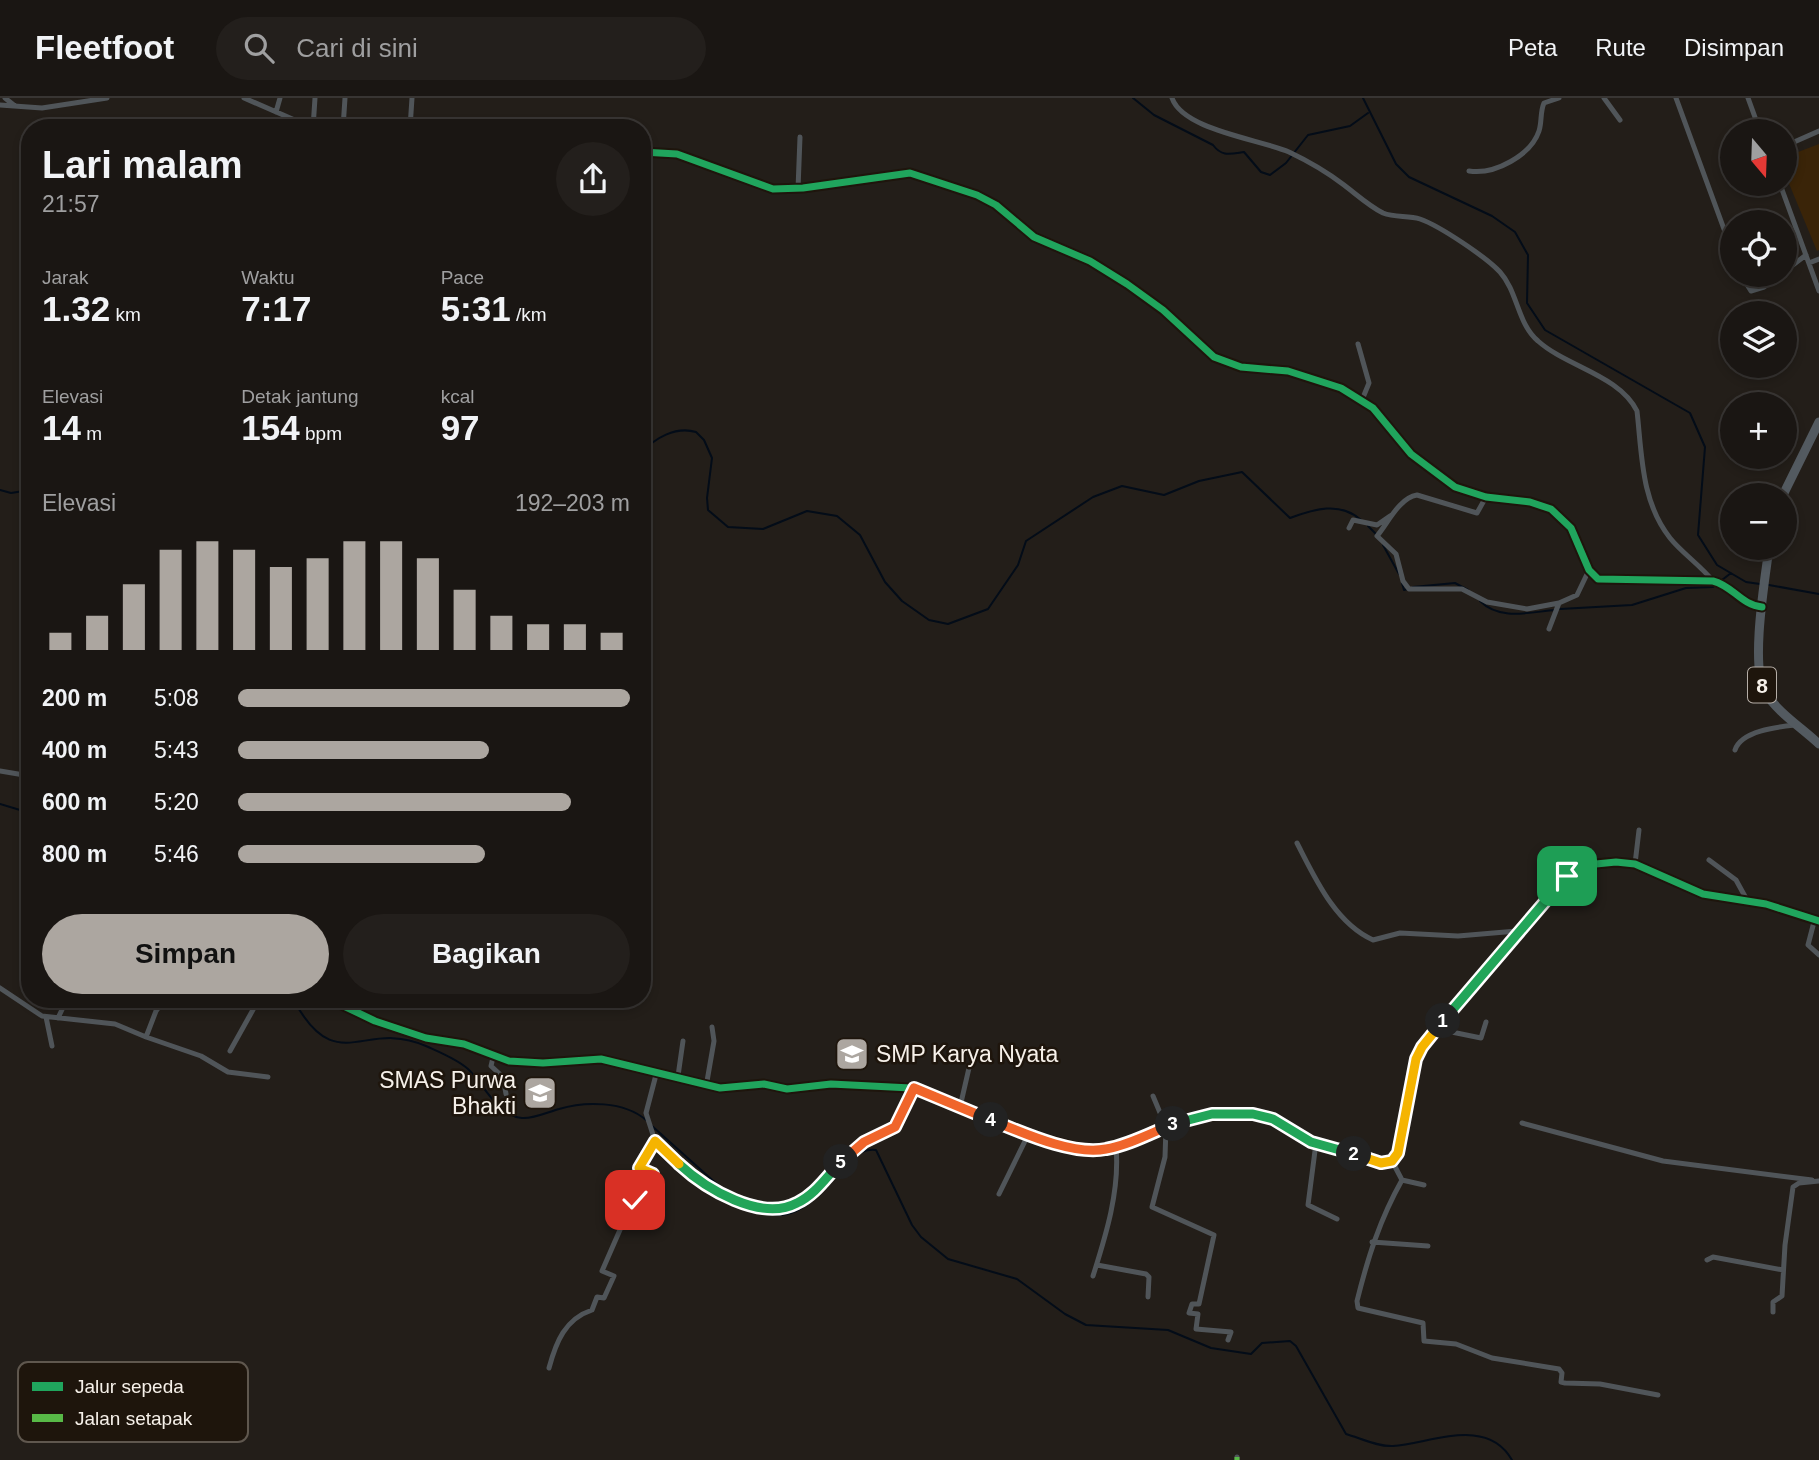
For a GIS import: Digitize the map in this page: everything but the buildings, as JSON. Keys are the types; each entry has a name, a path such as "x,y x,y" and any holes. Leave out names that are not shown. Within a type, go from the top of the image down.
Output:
{"highway":[{"path":"1789,483 1819,422"},
{"name":"8","path":"1768,560 1760,680 1772,701 1819,744"}],"street":[{"path":"5,98 17,107"},
{"path":"42,108 46,98"},
{"path":"0,105 42,108 107,98"},
{"path":"244,98 292,119"},
{"path":"276,112 280,98"},
{"path":"314,119 315,98"},
{"path":"344,119 345,98"},
{"path":"411,119 412,98"},
{"path":"1171,98 1177,109 1201,125 1298,156 1333,176 1382,212 1431,224 1498,270 1531,335 1633,403 1637,411 1646,485 1653,511 1670,538 1713,581"},
{"path":"1469,171 1491,169 1511,162 1535,139 1540,129 1544,103 1559,98"},
{"path":"1604,98 1620,120"},
{"path":"1676,98 1720,218"},
{"path":"1748,98 1756,119"},
{"path":"1797,141 1819,131"},
{"path":"798,189 800,137"},
{"path":"651,152 669,152 773,189 798,189 910,173 977,195 996,205 1034,237 1090,261 1127,284 1163,310 1214,357 1241,367 1288,371 1341,388 1362,400 1426,467 1455,487 1486,497 1530,502 1551,509 1571,528 1590,570 1605,580 1713,581 1725,585 1747,603 1763,605"},
{"path":"1784,196 1819,291"},
{"path":"1797,262 1806,255"},
{"path":"1809,263 1819,259"},
{"path":"1748,287 1751,291 1764,287"},
{"path":"1358,344 1369,383 1362,400"},
{"path":"1349,528 1353,520 1377,525 1412,496 1426,496 1475,513 1480,511 1486,497"},
{"path":"1392,515 1377,537 1395,554 1403,581 1409,589 1462,589 1487,602 1527,609 1559,606 1577,595 1590,570"},
{"path":"1549,629 1559,606"},
{"path":"1735,750 1741,740 1759,733 1798,725"},
{"path":"0,771 21,774"},
{"path":"1634,864 1639,830"},
{"path":"1297,843 1312,873 1348,924 1373,940 1400,933 1458,936 1518,931"},
{"path":"1709,860 1736,880 1747,900"},
{"path":"348,1008 375,1021 426,1038 494,1053 509,1060 543,1063 601,1059 678,1076 706,1087 764,1084 787,1089 831,1083 914,1088 1028,1135 1084,1150 1116,1147 1201,1116 1243,1113 1273,1119 1316,1143 1381,1163 1392,1161 1398,1153 1416,1059 1437,1029 1518,931 1574,870 1603,862 1634,864 1703,894 1747,900 1817,920 1808,945 1819,956"},
{"path":"0,988 21,1004"},
{"path":"26,1008 46,1017 115,1024 201,1056 228,1072 268,1077"},
{"path":"58,1018 63,1008"},
{"path":"146,1037 158,1008"},
{"path":"230,1051 254,1008"},
{"path":"46,1017 52,1046"},
{"path":"1437,1029 1481,1038 1486,1022"},
{"path":"706,1087 714,1041 712,1027"},
{"path":"678,1076 683,1041"},
{"path":"494,1053 491,1066 503,1077 506,1094"},
{"path":"960,1107 969,1068"},
{"path":"657,1071 646,1112 648,1128 655,1141 689,1173 715,1192 763,1208 783,1209 813,1193 852,1150 895,1127 914,1088"},
{"path":"1153,1096 1166,1127 1165,1157 1152,1207 1214,1235 1199,1304 1192,1304 1189,1313 1198,1314 1195,1329 1231,1332 1228,1340"},
{"path":"1522,1123 1663,1161 1816,1180"},
{"path":"999,1194 1028,1135"},
{"path":"549,1368 559,1336 580,1314 592,1310 597,1297 604,1298 614,1276 602,1271 623,1223 653,1174 639,1168 655,1141"},
{"path":"1316,1143 1309,1206 1336,1219"},
{"path":"1093,1276 1114,1202 1116,1147"},
{"path":"1392,1161 1402,1180 1424,1185"},
{"path":"1402,1180 1383,1213 1373,1242 1357,1301 1359,1309 1423,1323 1424,1340 1456,1344 1492,1358 1559,1369 1562,1373 1561,1382 1600,1384 1658,1395"},
{"path":"1773,1312 1773,1301 1782,1296 1793,1187 1816,1180"},
{"path":"1373,1242 1428,1246"},
{"path":"1707,1260 1713,1257 1783,1270"},
{"path":"1097,1265 1146,1274 1149,1277 1147,1297"}],"shaded area":[{"path":"1819,144 1817,251 1794,196 1797,196 1797,152"}],"waterway":[{"path":"1133,98 1154,115 1220,151 1227,154 1244,152 1261,172 1270,175 1286,163 1308,135 1350,126 1368,113"},
{"path":"1363,98 1396,164 1409,177 1492,216 1515,232 1528,255 1527,303 1545,330 1690,413 1705,447 1698,535 1717,565 1746,582 1760,584"},
{"path":"651,445 666,435 681,431 696,432 704,440 712,458 708,510 728,527 763,529 807,511 837,516 860,535 885,582 902,601 929,620 948,624 988,609 1018,565 1026,541 1093,497 1122,486 1164,495 1199,481 1242,472 1290,518 1327,508 1344,510 1361,520"},
{"path":"0,490 11,493 21,491"},
{"path":"1368,526 1376,534"},
{"path":"1383,545 1399,574"},
{"path":"1560,609 1632,605 1686,588 1713,587 1731,573"},
{"path":"1402,583 1404,590 1408,589"},
{"path":"1413,587 1455,583 1468,590"},
{"path":"1769,585 1819,594"},
{"path":"1480,601 1506,613 1555,610"},
{"path":"0,804 21,810"},
{"path":"299,1008 323,1037 338,1042 404,1039 453,1059 468,1069 498,1106 513,1116 531,1117 569,1106 604,1104 627,1109 646,1120"},
{"path":"652,1126 729,1195"},
{"path":"743,1203 768,1214 789,1214 806,1205 860,1152 876,1150 912,1225 921,1237 948,1259 1017,1279 1065,1314 1086,1325 1168,1330 1211,1348 1251,1354 1262,1343 1290,1341 1296,1346 1346,1434 1387,1446 1474,1435 1501,1447 1512,1460"}],"cycle path":[{"path":"651,153 677,154 773,189 803,188 910,173 977,195 996,205 1034,237 1090,261 1127,284 1163,310 1214,357 1241,367 1288,371 1341,388 1373,408 1411,454 1455,487 1486,497 1530,502 1551,509 1571,528 1589,570 1598,579 1713,581 1748,603 1762,607"},
{"path":"348,1008 375,1021 426,1038 464,1044 509,1061 543,1063 601,1059 720,1088 764,1084 787,1089 831,1084 911,1088 1028,1135 1094,1151 1116,1147 1191,1118 1243,1113 1273,1119 1311,1141 1381,1163 1392,1161 1398,1153 1416,1059 1422,1047 1567,876 1586,865 1616,862 1635,864 1703,894 1766,904 1819,921"}],"place":[{"name":"SMP Karya Nyata","path":"852,1054"},
{"name":"SMAS Purwa Bhakti","path":"540,1093"}],"route":[{"path":"635,1200 653,1174 639,1168 655,1141 689,1173 715,1192 771,1210 798,1203 813,1193 852,1150 895,1127 914,1088 1028,1135 1084,1150 1116,1147 1191,1118 1234,1112 1273,1119 1311,1142 1381,1163 1392,1161 1398,1153 1416,1059 1422,1047 1520,928 1567,876"}]}
